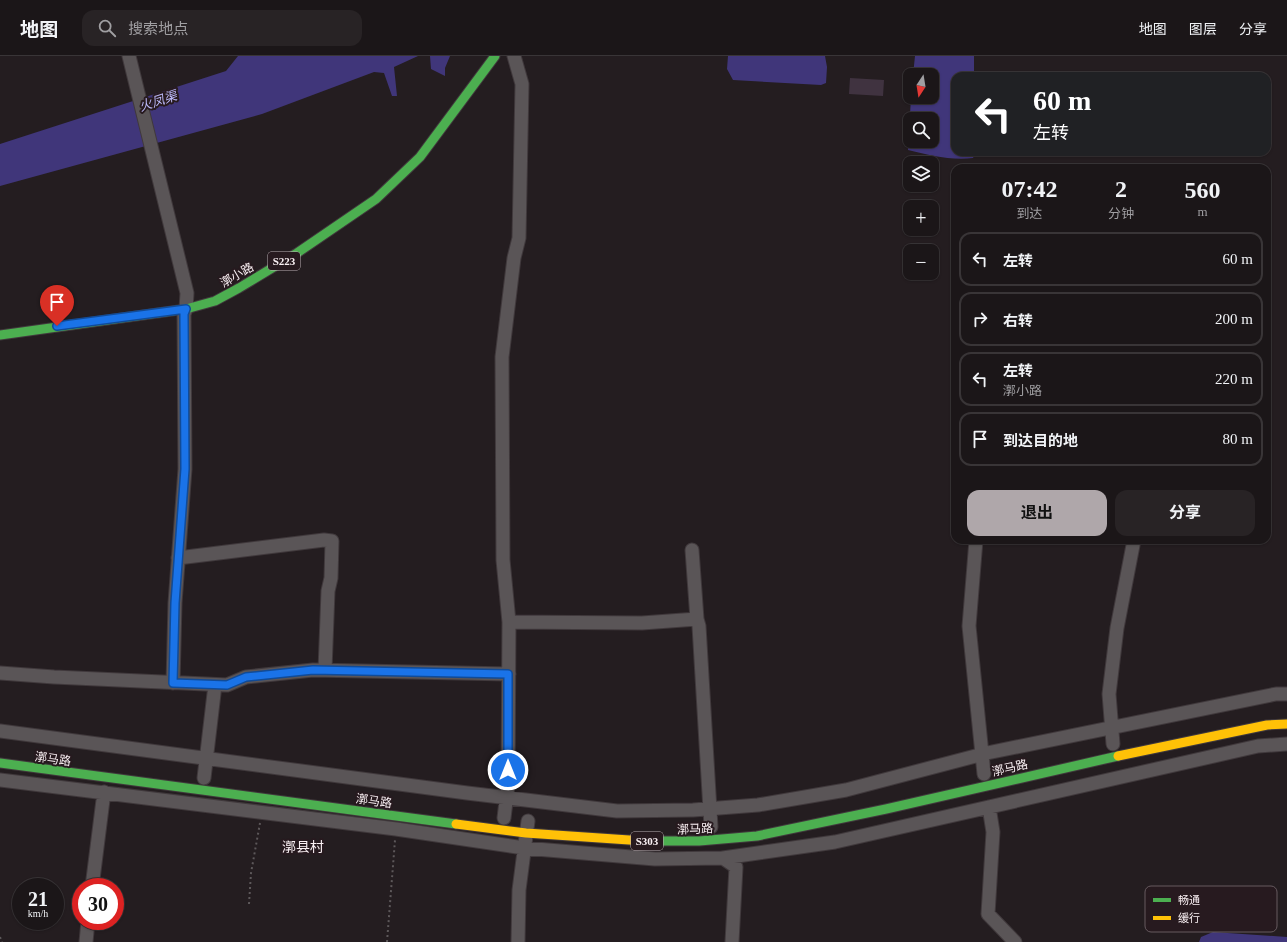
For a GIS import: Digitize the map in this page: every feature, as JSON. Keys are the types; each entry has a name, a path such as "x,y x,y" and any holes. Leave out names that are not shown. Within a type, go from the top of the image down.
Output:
{"main road":[{"name":"漷小路","path":"0,335 186,309 215,301 239,288 317,240 376,199 420,157 441,131 495,56"},
{"name":"漷马路","path":"0,764 517,821 636,842 699,841 757,836 886,809 1185,741 1267,725 1287,724"}],"street":[{"path":"130,56 135,84 187,293 186,309 184,314 185,469 175,603 173,683"},
{"path":"514,56 522,84 519,238 514,258 502,357 503,560 509,622 506,798 517,821 524,848 519,890 518,942"},
{"path":"178,558 324,540 332,541 325,670"},
{"path":"976,544 969,626 984,774"},
{"path":"1113,744 1109,694 1117,628 1133,544"},
{"path":"692,550 697,619 699,626 710,827"},
{"path":"509,622 642,623 697,619"},
{"path":"0,673 215,685 227,685 246,677 325,670 508,674"},
{"path":"204,778 215,685"},
{"path":"0,731 506,798 617,810 710,808 758,805 846,790 982,754 1276,694 1287,694"},
{"path":"0,780 396,829 524,848 655,859 723,858 835,842 1258,746 1287,744"},
{"path":"93,878 104,792"},
{"path":"989,807 993,832 988,914 1015,942"},
{"path":"723,858 736,867 732,942"},
{"path":"86,942 87,930"}],"path":[{"path":"249,904 251,873 262,812"},
{"path":"387,942 396,829"},
{"path":"0,937 2,942"}],"water":[{"name":"火凤渠","path":"238,56 418,56 394,67 397,96 392,96 384,73 374,72 262,114 0,186 0,144 226,71"},
{"path":"430,56 450,56 445,68 445,76 431,69"},
{"path":"728,56 825,56 827,67 826,83 821,85 733,80 727,69"},
{"path":"915,56 974,56 974,72 951,72 951,156 974,156 973,158 948,158 908,150 908,148 939,148 939,112 910,112 911,104 939,104 939,68 914,68"},
{"path":"1213,932 1287,937 1287,942 1199,942 1201,937"}],"building":[{"path":"850,78 884,80 883,96 849,94"}],"traffic: fast":[{"path":"0,335 186,309 215,301 239,288 297,253 376,199 420,157 495,56"},
{"path":"644,841 699,841 757,836 886,809 1118,756"},
{"path":"0,763 456,824"}],"traffic: slow":[{"path":"1118,756 1267,725 1287,724"},
{"path":"456,824 526,833 644,841"}],"district":[{"name":"漷县村","path":"303,847"}],"route":[{"path":"57,326 186,309 184,314 185,469 175,603 173,683 227,685 246,677 313,670 508,674 508,770"}]}
